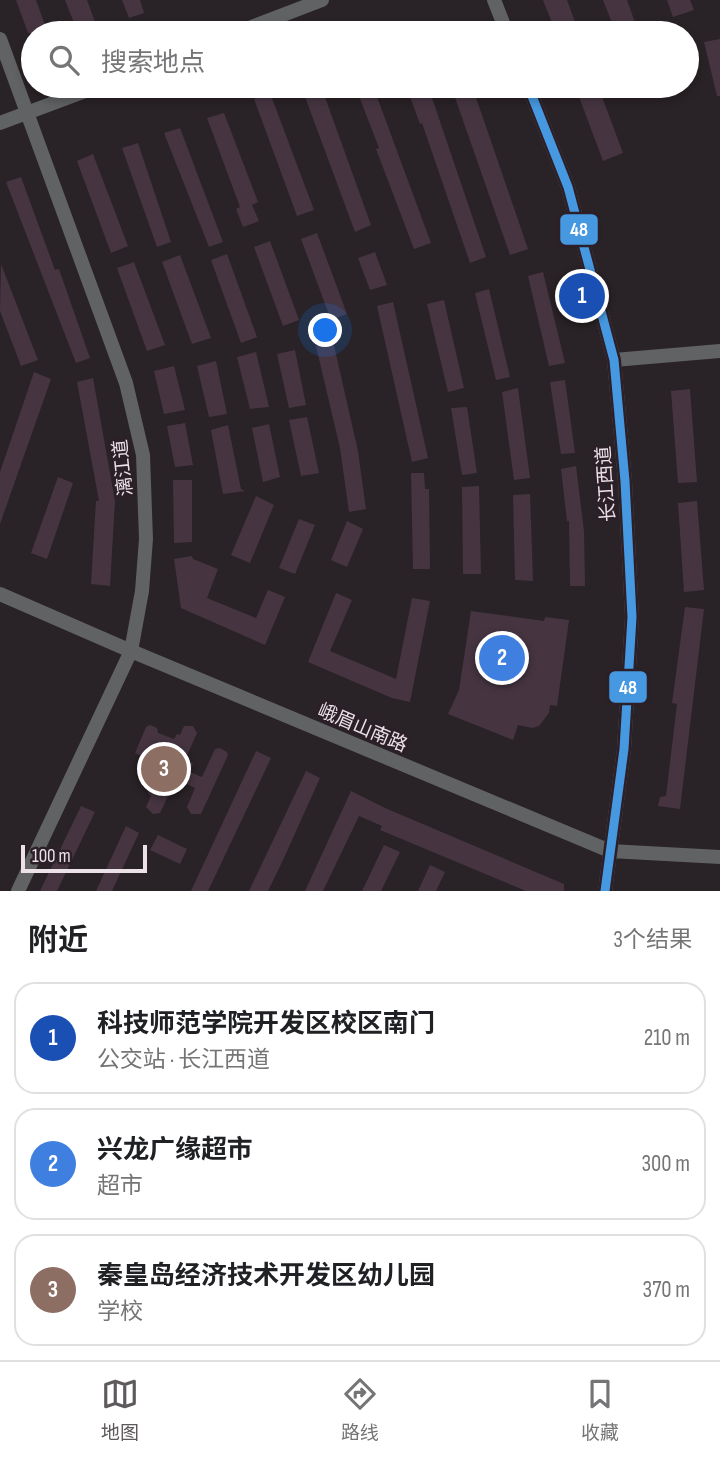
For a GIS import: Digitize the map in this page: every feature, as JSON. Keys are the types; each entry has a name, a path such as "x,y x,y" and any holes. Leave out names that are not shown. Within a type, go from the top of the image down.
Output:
{"street":[{"path":"268,21 323,0"},
{"path":"494,0 502,21"},
{"name":"漓江道","path":"0,39 21,94"},
{"name":"漓江道","path":"18,891 131,651 142,591 146,539 143,456 126,383 22,98"},
{"path":"0,123 67,98"},
{"name":"长江西道","path":"533,98 568,187 614,360 625,481 632,617 624,749 605,891"},
{"path":"614,360 720,351"},
{"name":"峨眉山南路","path":"0,594 610,851 720,857"}],"building":[{"path":"16,0 36,0 44,21 24,21"},
{"path":"65,0 87,0 95,21 73,21"},
{"path":"122,0 140,0 144,13 129,18"},
{"path":"543,0 567,0 575,21 551,21"},
{"path":"603,0 627,0 634,21 611,21"},
{"path":"667,0 690,0 694,10 673,17"},
{"path":"720,39 720,96 717,96 704,42"},
{"path":"272,98 314,210 297,216 254,99"},
{"path":"305,98 325,98 371,225 355,232"},
{"path":"360,98 377,98 431,243 414,249 376,149 379,148"},
{"path":"410,98 432,98 486,257 470,263 422,123 420,124"},
{"path":"455,98 476,98 528,249 510,255"},
{"path":"579,98 602,98 623,153 603,161"},
{"path":"224,113 258,202 252,205 259,221 243,227 236,209 240,207 207,118"},
{"path":"180,128 223,242 209,247 164,133"},
{"path":"138,143 171,242 157,247 122,148"},
{"path":"93,154 128,246 111,253 77,161"},
{"path":"21,177 55,270 59,269 90,358 76,363 6,182"},
{"path":"317,233 347,314 331,320 301,239"},
{"path":"270,241 299,320 283,326 254,247"},
{"path":"375,252 387,285 370,290 358,258"},
{"path":"227,254 257,337 241,343 211,260"},
{"path":"180,255 211,338 192,344 162,262"},
{"path":"134,262 165,345 147,351 117,268"},
{"path":"1,264 38,360 21,366 0,311"},
{"path":"543,272 565,363 549,366 528,276"},
{"path":"489,289 510,377 496,380 475,293"},
{"path":"444,300 464,388 448,392 427,304"},
{"path":"393,302 428,458 412,462 377,306"},
{"path":"333,341 358,451 366,509 349,512 340,448 316,346"},
{"path":"295,350 306,405 289,408 277,354"},
{"path":"256,352 269,407 250,409 237,357"},
{"path":"216,361 227,414 209,417 197,366"},
{"path":"174,366 185,410 164,414 154,371"},
{"path":"34,372 51,379 0,524 0,472"},
{"path":"93,378 115,501 110,586 91,584 96,501 99,501 77,382"},
{"path":"565,380 575,453 561,454 550,382"},
{"path":"518,388 530,478 514,480 502,392"},
{"path":"690,389 697,482 678,483 671,391"},
{"path":"467,407 477,473 462,475 451,408"},
{"path":"307,417 319,473 301,476 289,420"},
{"path":"185,423 193,465 175,467 167,426"},
{"path":"269,424 280,477 263,482 252,428"},
{"path":"228,425 241,489 245,491 223,494 211,430"},
{"path":"576,466 584,531 585,586 570,586 569,521 561,469"},
{"path":"411,473 424,473 425,489 429,489 430,569 413,569"},
{"path":"58,477 73,483 47,559 31,553"},
{"path":"173,480 192,480 192,542 174,543"},
{"path":"479,486 481,574 463,574 462,487"},
{"path":"530,494 533,581 515,580 513,495"},
{"path":"256,496 274,505 250,563 231,555"},
{"path":"697,501 704,590 684,592 678,503"},
{"path":"299,519 315,525 295,574 279,568"},
{"path":"347,521 363,529 347,567 331,560"},
{"path":"192,556 193,559 218,569 207,598 256,618 268,590 285,597 265,645 181,608 174,559"},
{"path":"336,593 352,600 330,651 396,679 412,598 430,601 410,702 392,698 308,662"},
{"path":"685,607 704,609 680,809 658,806 660,797 666,796 677,704 672,703"},
{"path":"471,611 544,621 545,617 569,620 557,706 550,705 549,713 539,726 532,728 518,725 513,740 448,714 459,690"},
{"path":"150,725 157,728 158,733 174,739 177,734 180,735 184,726 193,726 197,733 185,760 193,763 190,772 202,777 215,749 220,748 227,752 201,814 191,814 187,807 195,788 176,779 160,813 153,814 146,807 151,796 148,793 160,765 135,753 146,727"},
{"path":"256,751 271,758 208,891 191,891"},
{"path":"306,771 320,778 283,860 268,891 249,891"},
{"path":"351,791 564,884 564,891 526,891 380,830 382,826 359,816 323,891 305,891"},
{"path":"81,806 95,812 57,891 40,891"},
{"path":"126,826 139,833 112,891 96,891"},
{"path":"158,835 187,849 180,864 150,850"},
{"path":"384,845 400,852 381,891 362,891"},
{"path":"430,865 445,872 436,891 418,891"}],"transit line":[{"name":"48","path":"533,98 568,187 614,360 625,481 632,617 624,749 605,891"}],"place":[{"name":"科技师范学院开发区校区南门","path":"582,296"},
{"name":"兴龙广缘超市","path":"502,658"},
{"name":"秦皇岛经济技术开发区幼儿园","path":"164,769"}]}
